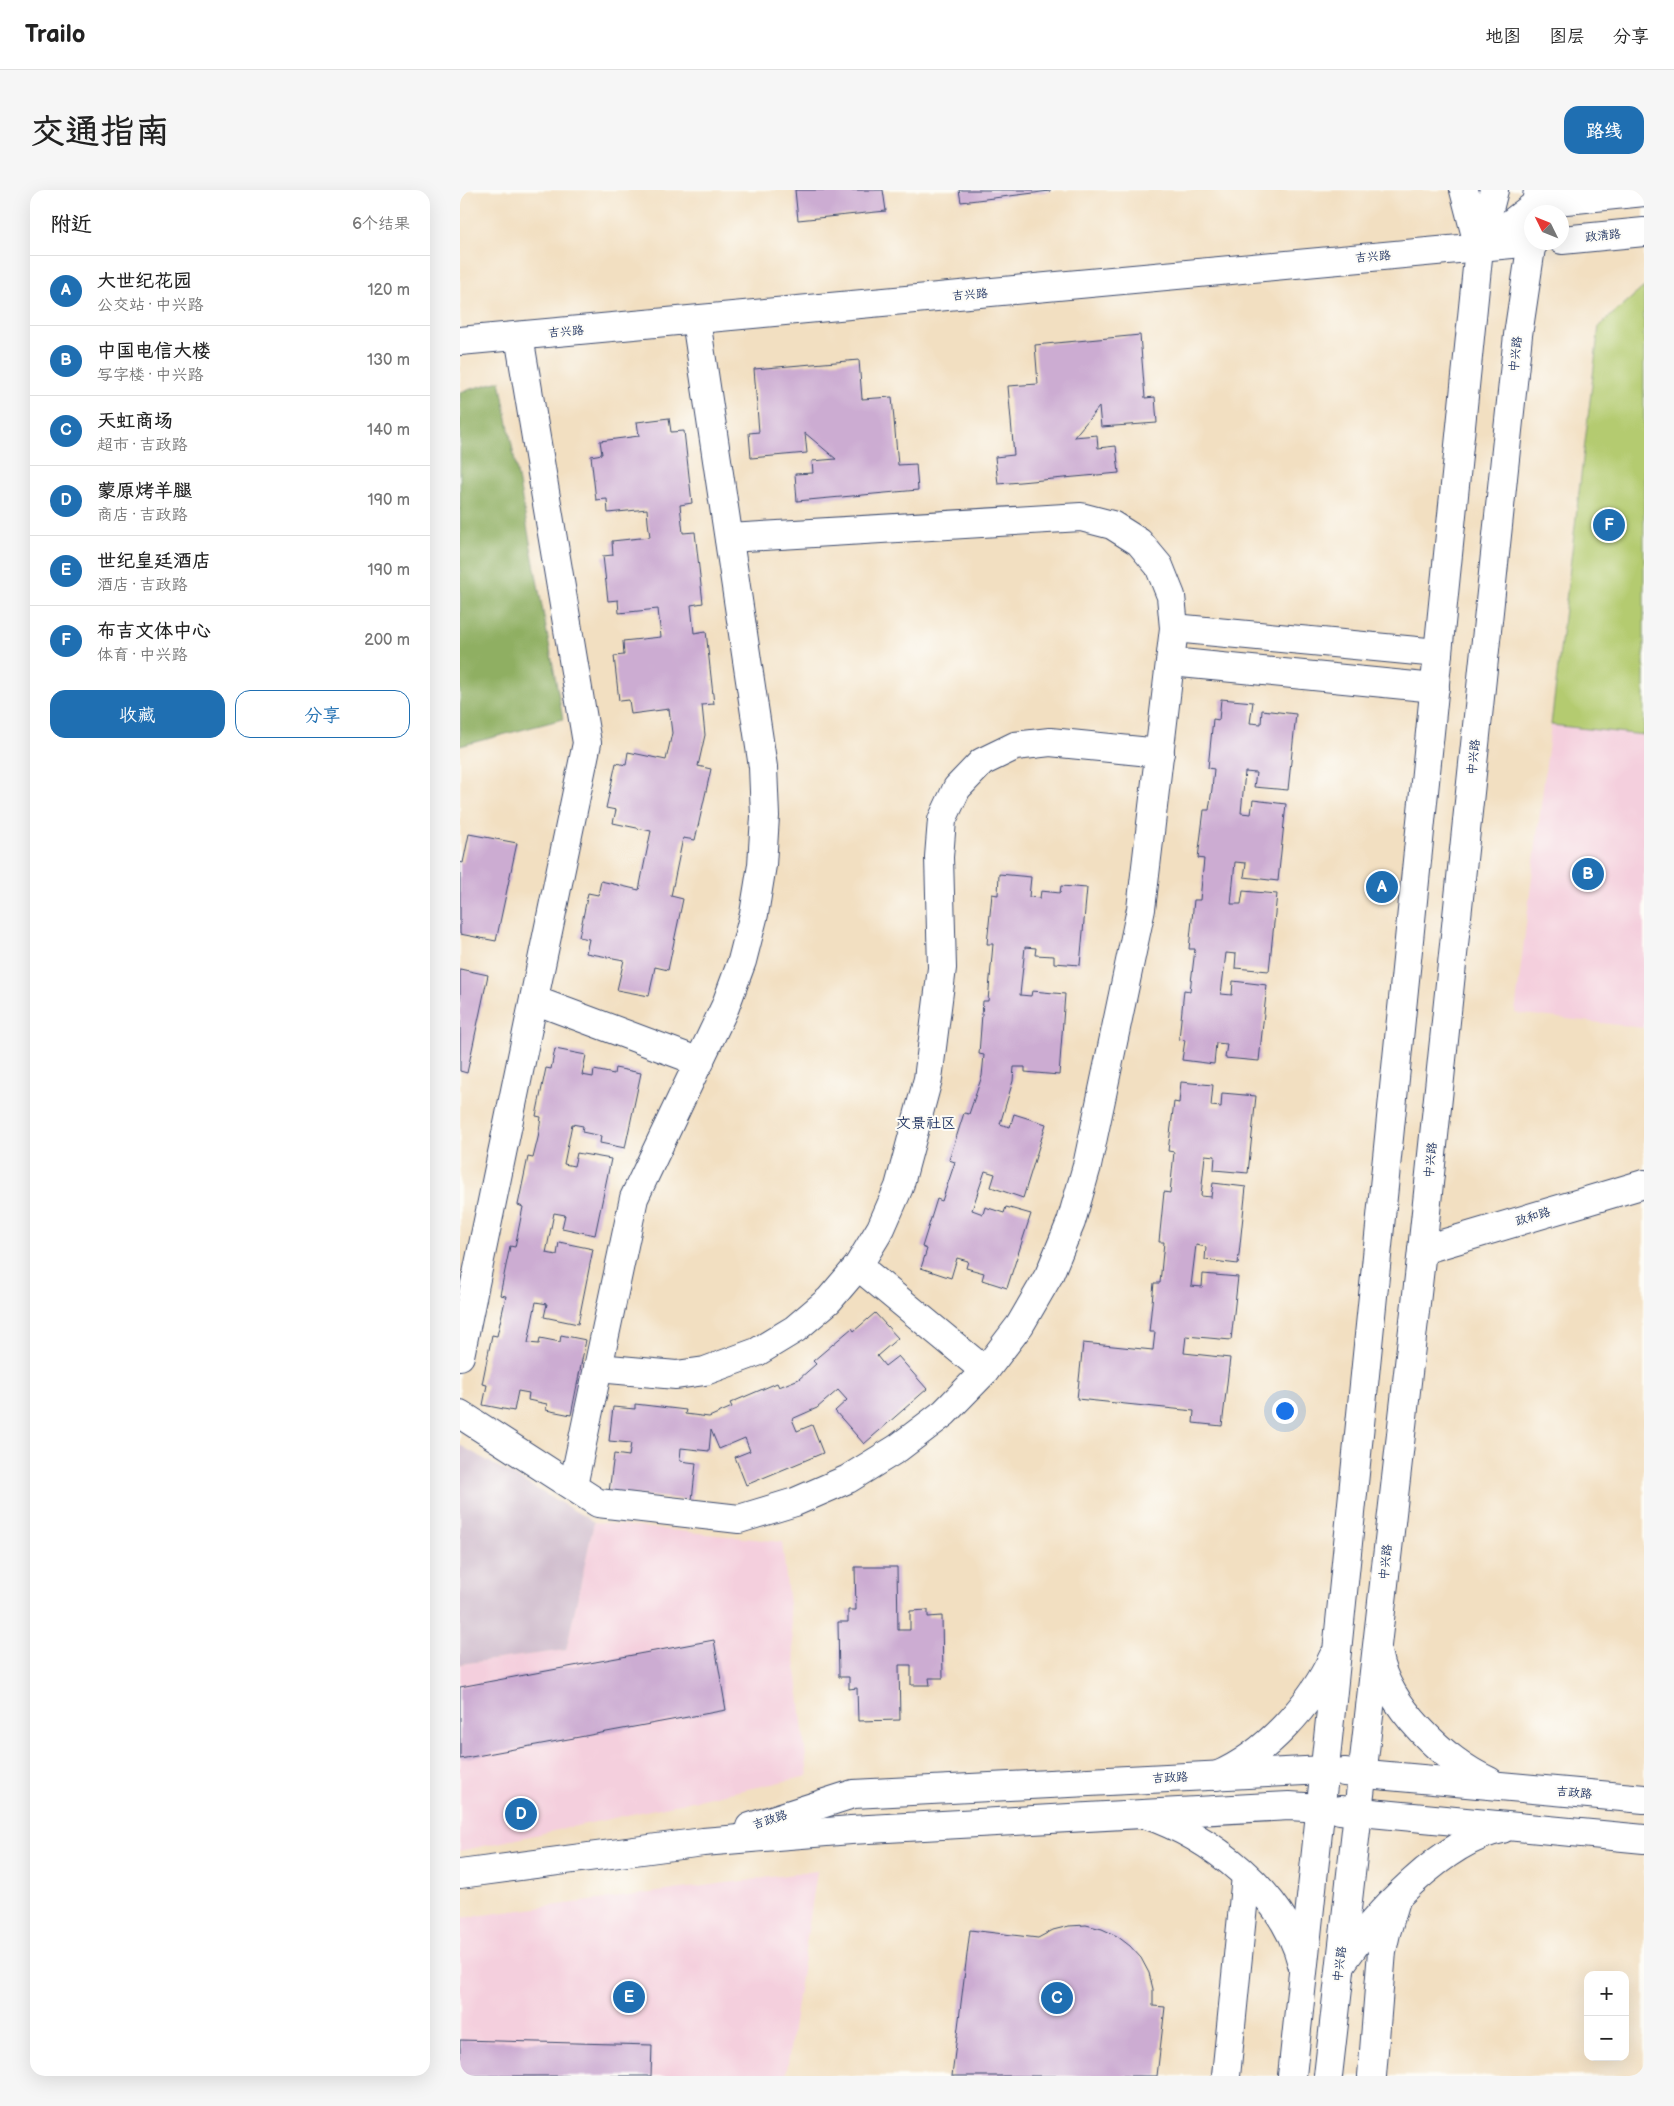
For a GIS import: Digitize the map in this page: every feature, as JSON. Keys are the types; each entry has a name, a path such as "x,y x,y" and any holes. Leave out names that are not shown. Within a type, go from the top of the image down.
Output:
{"main road":[{"path":"1464,190 1479,248"},
{"path":"1292,2076 1338,1644 1479,248 1494,190"},
{"path":"1479,248 1537,202 1644,192"},
{"name":"政清路","path":"1569,239 1644,232"},
{"path":"1479,248 1524,243"},
{"name":"吉兴路","path":"460,341 1479,248"},
{"name":"中兴路","path":"1328,2076 1422,1250 1518,335 1530,250"},
{"path":"572,1486 634,1198 725,1007 742,961 754,914 762,865 764,835 763,767 696,320"},
{"path":"460,1356 588,743 520,336"},
{"path":"460,1414 598,1503 739,1519 795,1502 848,1479 898,1448 944,1412 985,1371 1020,1324 1049,1275 1071,1222 1087,1166 1140,909 1174,628 1172,596 1159,566 1139,542 1112,525 1080,517 729,538"},
{"path":"1174,628 1438,653"},
{"path":"1171,662 1434,688"},
{"path":"598,1368 676,1375 705,1371 757,1352 795,1329 829,1300 858,1266 881,1228 899,1187 928,1079 942,968 939,856 942,820 957,788 982,762 1015,746 1050,742 1160,752"},
{"path":"534,1000 700,1062"},
{"name":"政和路","path":"1422,1250 1644,1184"},
{"path":"858,1266 985,1371"},
{"path":"1216,1776 1245,1761 1270,1740 1294,1715 1325,1673 1338,1644"},
{"path":"1377,1647 1380,1663 1392,1692 1420,1729 1459,1764 1487,1780 1505,1786"},
{"name":"吉政路","path":"703,1842 853,1794 1325,1770 1644,1799"},
{"name":"吉政路","path":"460,1874 703,1842 851,1830 1289,1806 1644,1839"},
{"path":"1144,1814 1163,1820 1199,1840 1223,1856 1246,1876 1283,1919 1298,1952 1303,1971"},
{"path":"1340,1966 1368,1927 1398,1896 1453,1851 1484,1834 1511,1827"},
{"path":"1226,2076 1246,1876"},
{"path":"1372,2076 1382,1951 1398,1896"}],"shaded area":[{"path":"1551,725 1644,735 1644,1028 1515,1013"},
{"path":"460,1445 594,1522 566,1650 460,1664"},
{"path":"594,1522 782,1542 808,1776 460,1851 460,1664 566,1650"},
{"path":"817,1871 786,2076 460,2076 460,1918"}],"green space":[{"path":"1644,287 1644,735 1551,725 1599,326"},
{"path":"500,381 563,719 460,746 460,392"}],"building":[{"path":"795,190 883,190 886,211 798,220"},
{"path":"959,190 1050,190 1050,191 961,202"},
{"path":"1140,335 1145,398 1155,397 1157,423 1101,427 1099,407 1074,437 1097,435 1098,448 1116,446 1119,473 998,484 995,457 1014,455 1008,386 1038,384 1035,345"},
{"path":"859,360 862,399 892,397 898,465 916,464 918,490 797,501 795,474 813,473 812,461 836,459 805,433 807,453 751,458 749,433 759,432 754,369"},
{"path":"669,418 671,432 684,431 692,503 680,505 683,533 695,532 703,603 691,605 694,633 706,631 714,704 702,705 705,735 698,766 711,769 695,840 683,838 671,896 683,899 668,970 655,967 649,996 617,990 624,960 586,953 589,939 579,937 588,893 598,895 601,881 639,890 651,831 613,823 616,810 606,808 616,763 626,765 628,752 666,760 672,733 669,709 631,714 629,700 619,701 614,656 624,655 623,641 661,637 658,609 619,613 618,600 608,601 603,556 613,555 612,541 650,537 647,509 608,513 607,499 596,500 591,456 602,454 600,441 639,436 637,422"},
{"path":"1221,699 1253,702 1250,723 1261,724 1262,710 1296,714 1288,790 1254,787 1256,773 1245,772 1241,813 1251,814 1253,800 1286,804 1278,881 1244,877 1246,863 1235,862 1231,904 1241,904 1243,891 1277,894 1269,971 1235,968 1236,954 1226,953 1221,994 1232,995 1233,981 1267,985 1259,1061 1225,1058 1227,1044 1216,1043 1214,1064 1182,1060 1185,1040 1179,1039 1184,990 1190,991 1195,949 1189,949 1194,900 1200,900 1204,859 1198,858 1204,810 1209,810 1212,789 1214,769 1208,768 1213,719 1219,720"},
{"path":"469,834 517,843 496,941 460,934 460,862 463,863"},
{"path":"999,874 1031,877 1029,897 1040,898 1041,891 1060,893 1061,886 1087,888 1080,965 1054,963 1054,956 1035,955 1036,948 1025,947 1020,995 1031,996 1032,991 1065,994 1059,1075 1025,1072 1025,1067 1014,1067 1013,1081 1000,1124 1010,1127 1014,1114 1046,1124 1023,1198 991,1187 995,1174 985,1171 972,1210 983,1214 985,1207 1004,1213 1006,1207 1031,1214 1007,1288 982,1280 984,1273 966,1268 968,1261 957,1258 951,1278 921,1268 927,1249 922,1247 937,1199 942,1201 955,1162 949,1160 964,1113 969,1114 982,1076 984,1055 979,1054 983,1001 988,1001 993,944 987,944 992,894 998,895"},
{"path":"460,969 488,975 467,1073 460,1071"},
{"path":"555,1049 586,1055 582,1075 593,1077 594,1070 614,1074 615,1068 641,1073 625,1148 600,1143 601,1136 582,1132 583,1126 572,1124 564,1164 574,1166 577,1153 611,1159 595,1235 562,1228 565,1215 554,1213 546,1253 557,1255 559,1242 593,1249 578,1324 544,1317 547,1304 536,1302 528,1343 539,1344 540,1338 560,1342 561,1335 586,1340 571,1415 546,1410 547,1404 528,1400 529,1393 518,1391 514,1411 483,1405 487,1385 482,1384 492,1335 497,1336 506,1296 500,1295 510,1246 515,1247 523,1207 518,1205 528,1157 533,1158 538,1138 541,1117 536,1116 546,1068 551,1069"},
{"path":"1181,1082 1213,1085 1211,1106 1221,1107 1222,1093 1256,1096 1248,1173 1214,1170 1215,1156 1205,1155 1201,1196 1211,1197 1213,1183 1246,1187 1238,1264 1205,1260 1206,1247 1196,1245 1191,1286 1202,1287 1203,1274 1238,1277 1231,1340 1186,1336 1184,1353 1230,1358 1222,1426 1193,1423 1194,1411 1077,1399 1083,1343 1153,1350 1155,1332 1149,1332 1154,1283 1160,1283 1164,1242 1159,1242 1164,1192 1170,1193 1174,1152 1168,1151 1174,1102 1179,1103"},
{"path":"875,1313 898,1338 877,1356 885,1366 898,1356 927,1389 864,1444 835,1411 847,1400 838,1390 817,1408 792,1419 797,1431 812,1425 823,1453 746,1485 735,1457 750,1451 745,1438 719,1449 711,1430 709,1451 681,1448 680,1461 696,1463 692,1500 609,1492 614,1454 629,1456 631,1443 609,1441 613,1407 635,1409 635,1404 686,1410 685,1414 709,1417 732,1407 730,1403 777,1383 779,1387 799,1379 816,1364 813,1361 852,1328 854,1331"},
{"path":"855,1567 897,1567 898,1630 910,1630 910,1611 928,1610 928,1617 942,1616 943,1678 929,1678 930,1685 911,1685 911,1665 899,1665 900,1720 858,1721 857,1688 849,1689 849,1677 839,1677 838,1622 848,1622 848,1610 856,1610"},
{"path":"714,1640 726,1710 460,1759 460,1687"},
{"path":"1086,1925 1102,1929 1117,1936 1130,1946 1141,1958 1149,1973 1153,1989 1153,2006 1165,2007 1157,2076 952,2076 970,1930 1038,1938 1053,1930 1069,1926"},
{"path":"460,2040 652,2045 651,2076 460,2076"}],"place":[{"name":"布吉文体中心","path":"1609,525"},
{"name":"中国电信大楼","path":"1588,874"},
{"name":"大世纪花园","path":"1382,887"},
{"name":"蒙原烤羊腿","path":"521,1814"},
{"name":"世纪皇廷酒店","path":"629,1997"},
{"name":"天虹商场","path":"1057,1998"}],"district":[{"name":"文景社区","path":"926,1123"}]}
